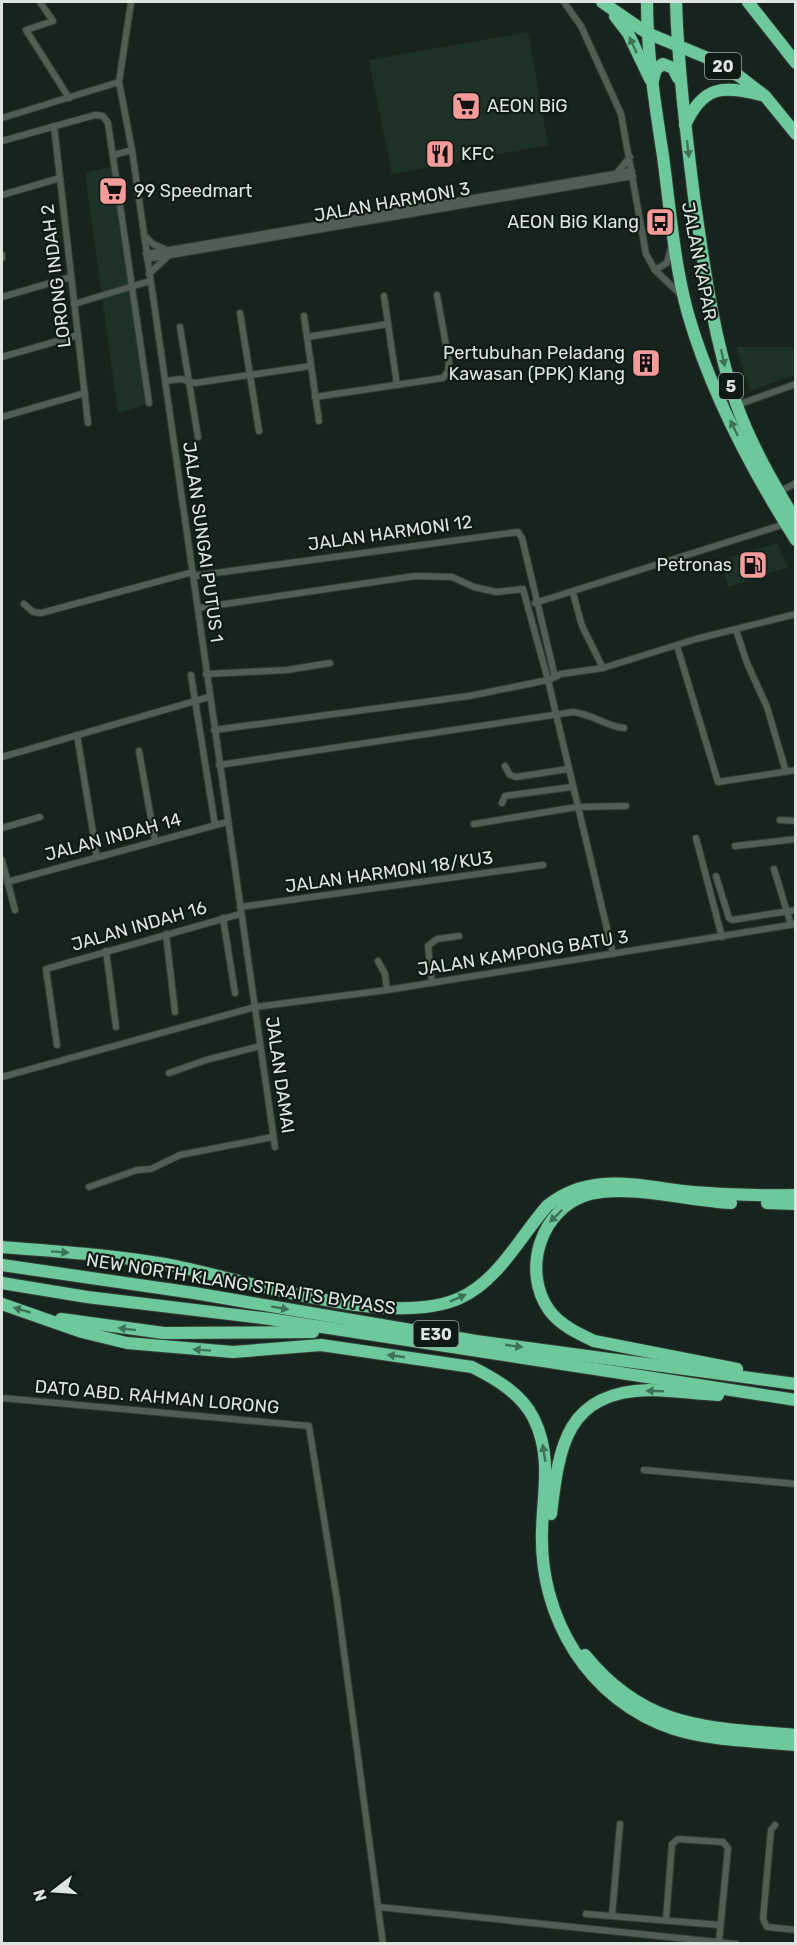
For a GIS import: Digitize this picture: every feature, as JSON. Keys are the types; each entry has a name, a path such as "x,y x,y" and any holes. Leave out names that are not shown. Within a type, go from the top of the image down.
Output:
{"highway":[{"name":"JALAN KAPAR","path":"646,2 652,82 685,302 718,395 790,523"},
{"name":"JALAN KAPAR","path":"676,2 681,91 702,256 726,368 737,405 754,447 778,492 795,540"},
{"path":"748,2 762,17 795,63"},
{"path":"754,2 762,17"},
{"name":"20","path":"606,5 647,33 677,44 739,76 765,96 795,134"},
{"path":"606,5 628,33 642,68 652,82"},
{"path":"652,82 656,69 663,64 668,65 676,74 681,91"},
{"path":"685,124 695,105 710,93 730,89 765,96"},
{"path":"2,1247 94,1254 164,1264 326,1299 394,1310 432,1308 461,1298 486,1280 547,1206 558,1197 584,1185 614,1182 731,1195 795,1195"},
{"path":"795,1204 701,1202 622,1191 589,1194 567,1206 549,1222 537,1253 536,1280 549,1310 572,1331 594,1341 795,1383"},
{"name":"NEW NORTH KLANG STRAITS BYPASS","path":"2,1265 194,1293 476,1341 795,1383"},
{"name":"NEW NORTH KLANG STRAITS BYPASS","path":"2,1282 87,1297 270,1319 795,1400"},
{"path":"2,1304 42,1316 82,1332 127,1343 232,1352 321,1345 472,1367 490,1376 522,1401 541,1437 546,1458 542,1529 544,1578 557,1620 580,1662 625,1706 675,1729 795,1745"},
{"path":"42,1316 164,1333 252,1334 333,1330"},
{"path":"755,1395 630,1391 593,1404 579,1416 566,1436 555,1478 550,1528 551,1577 560,1608 575,1639 587,1657 630,1699 678,1721 706,1727 795,1735"}],"street":[{"path":"40,2 53,21 26,30 69,98"},
{"path":"2,118 119,82 131,2"},
{"path":"564,2 581,26 621,114 646,254 655,270 675,288 685,302"},
{"name":"JALAN SUNGAI PUTUS 1","path":"119,82 132,150 255,1007"},
{"path":"2,141 95,115 104,116 110,128 150,403"},
{"name":"LORONG INDAH 2","path":"54,126 88,423"},
{"path":"114,155 132,150"},
{"path":"630,157 618,176 629,182 635,191"},
{"name":"JALAN HARMONI 3","path":"147,257 633,173"},
{"path":"2,195 60,178"},
{"path":"655,270 662,267 669,258 673,228"},
{"path":"74,304 133,286 150,277 170,253 153,244 143,234"},
{"path":"2,297 71,277"},
{"path":"315,397 443,378 448,371 449,362 437,295"},
{"path":"384,296 397,385"},
{"path":"240,313 259,431"},
{"path":"304,316 319,421"},
{"path":"307,337 388,324"},
{"path":"180,327 198,437"},
{"path":"2,357 78,334"},
{"path":"165,381 195,383 311,366"},
{"path":"737,405 795,384"},
{"path":"2,417 85,393"},
{"path":"778,492 795,483"},
{"path":"528,605 573,593 790,523"},
{"name":"JALAN HARMONI 12","path":"194,574 518,532 522,538 537,603"},
{"path":"24,604 33,612 41,613 194,574"},
{"path":"198,608 415,576 452,577 474,587 496,592 523,589 548,680 613,954"},
{"path":"573,593 582,626 603,668"},
{"path":"537,603 555,677"},
{"path":"214,730 469,696 603,668 795,614"},
{"path":"736,630 747,663 767,707 786,772"},
{"path":"677,646 718,782 795,770"},
{"path":"206,674 286,670 330,663"},
{"path":"191,675 215,825"},
{"path":"2,757 209,697"},
{"path":"219,765 555,715 584,713 604,724 624,728"},
{"path":"77,735 97,857"},
{"path":"139,751 155,841"},
{"path":"505,766 510,775 516,777 568,769"},
{"path":"502,803 505,796 572,787"},
{"path":"474,824 577,807 626,806"},
{"path":"2,828 40,817"},
{"path":"780,820 795,821"},
{"name":"JALAN INDAH 14","path":"7,882 227,822"},
{"path":"696,838 722,937"},
{"path":"735,846 795,839"},
{"path":"2,860 15,910"},
{"name":"JALAN HARMONI 18/KU3","path":"240,911 543,865"},
{"path":"774,869 793,924"},
{"path":"716,876 729,918 732,920 795,910"},
{"name":"JALAN INDAH 16","path":"57,1045 46,969 224,918 240,911"},
{"path":"224,918 235,993"},
{"name":"JALAN KAMPONG BATU 3","path":"2,1077 255,1007 387,990 793,924"},
{"path":"166,934 175,1012"},
{"path":"432,983 428,946 437,939 459,936"},
{"path":"106,951 116,1027"},
{"path":"378,960 385,974 387,990"},
{"name":"JALAN DAMAI","path":"255,1007 275,1148"},
{"path":"170,1073 206,1060 260,1046"},
{"path":"89,1187 137,1170 151,1169 170,1158 273,1137"},
{"name":"DATO ABD. RAHMAN LORONG","path":"2,1398 309,1426 337,1600 379,1907"},
{"path":"644,1470 795,1484"},
{"path":"612,1916 620,1824"},
{"path":"775,1825 771,1830 763,1919 767,1927 795,1930"},
{"path":"666,1920 672,1844 678,1839 723,1842 728,1848 718,1942"},
{"path":"383,1944 379,1907 736,1944"},
{"path":"586,1914 720,1925"}],"shaded area":[{"name":"AEON BiG","path":"528,32 548,145 392,174 369,60"},
{"path":"113,166 148,400 146,404 118,413 85,173"},
{"path":"736,347 795,347 795,375 750,391"},
{"path":"777,543 788,567 728,587 721,560"}],"place":[{"name":"AEON BiG","path":"466,106"},
{"name":"KFC","path":"440,154"},
{"name":"99 Speedmart","path":"113,191"},
{"name":"AEON BiG Klang","path":"660,222"},
{"name":"Pertubuhan Peladang Kawasan (PPK) Klang","path":"646,363"},
{"name":"Petronas","path":"753,565"}]}
